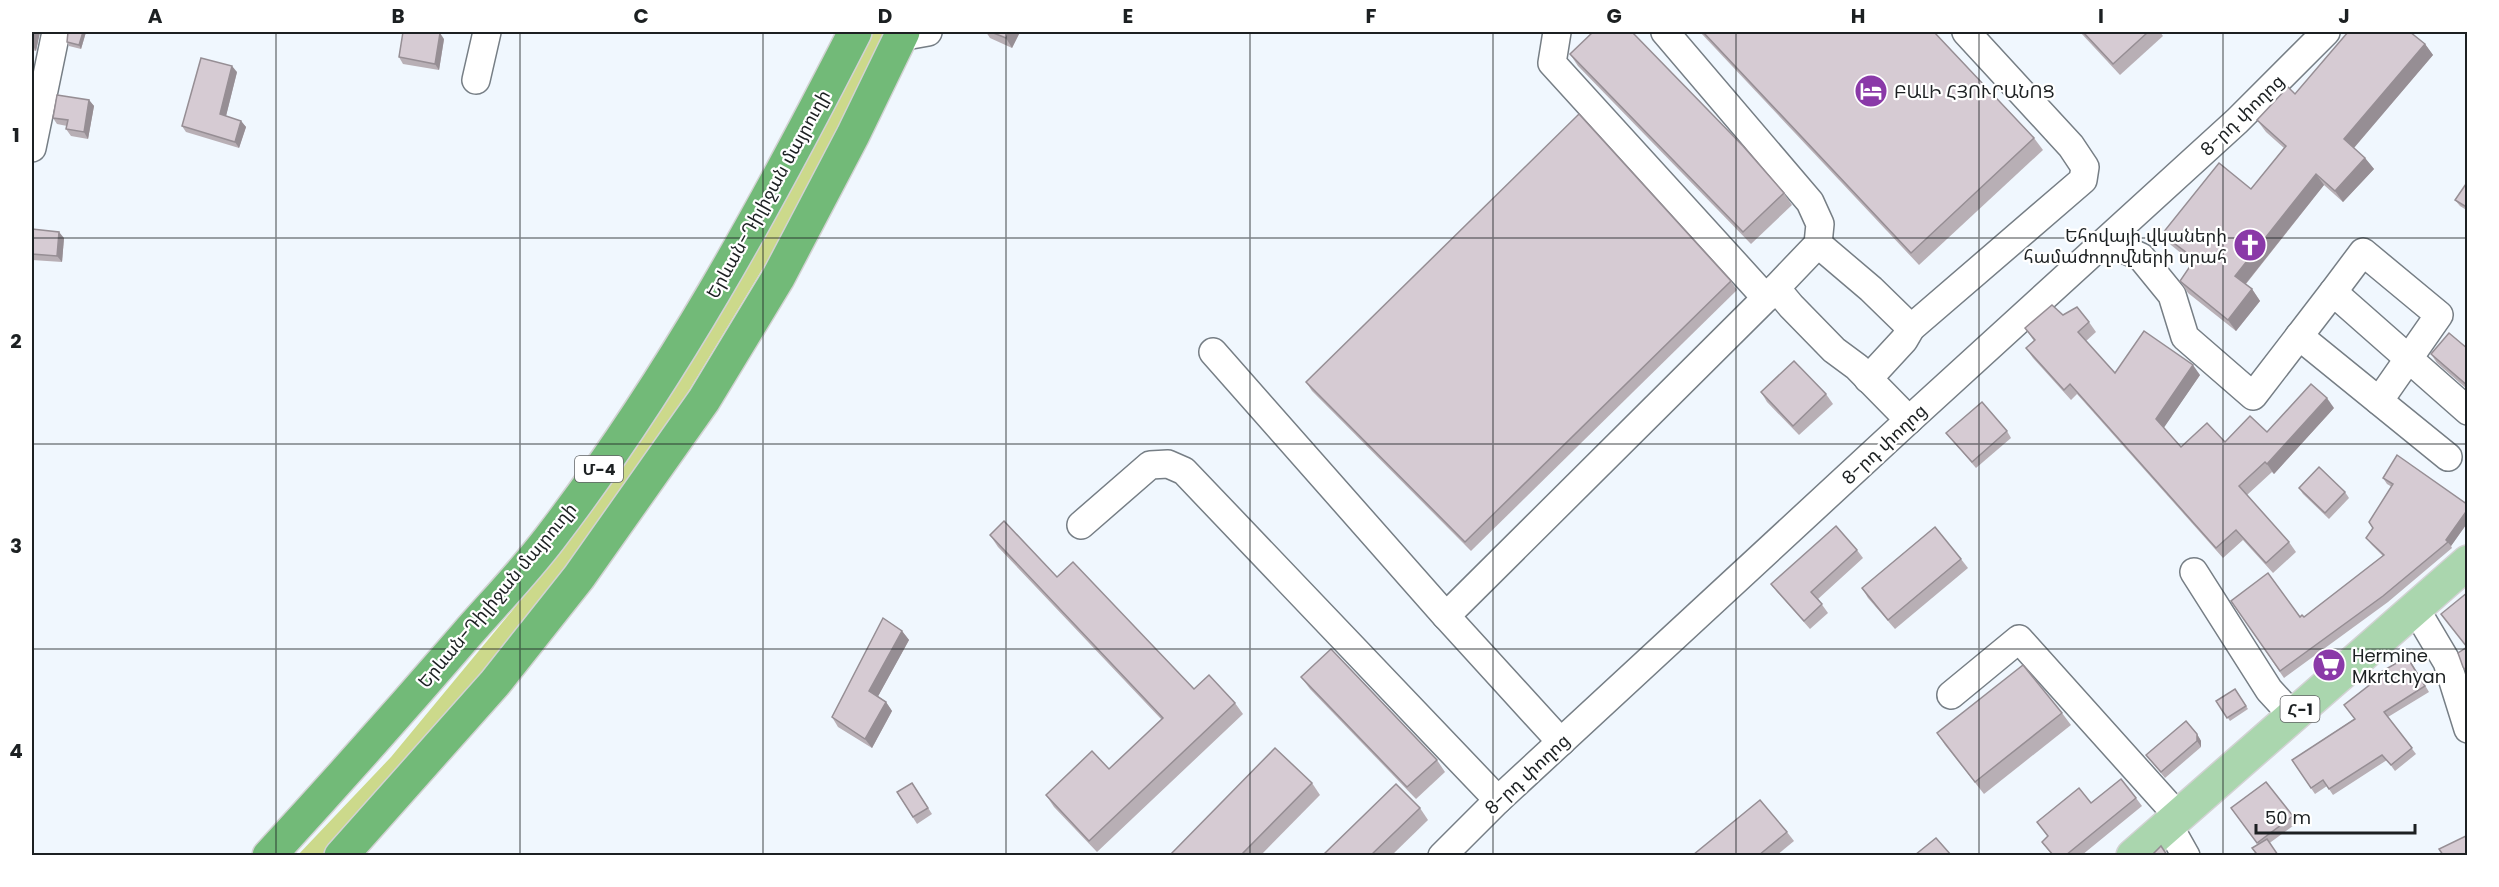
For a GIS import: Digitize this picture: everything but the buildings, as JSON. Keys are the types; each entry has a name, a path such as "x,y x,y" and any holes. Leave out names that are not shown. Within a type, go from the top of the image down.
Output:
{"highway":[{"name":"Երևան-Դիլիջան մայրուղի","path":"269,855 369,748 549,539 664,378 791,157 855,32"},
{"name":"Մ-4","path":"341,855 408,782 509,665 579,577 704,400 778,278 853,135 910,34"}],"main road":[{"name":"Հ-1","path":"2133,855 2468,562"}],"street":[{"path":"32,148 56,32"},
{"path":"476,80 487,32"},
{"path":"1557,32 1552,63 1771,293 1791,306 1909,420"},
{"path":"1446,616 1818,244 1820,224 1810,202 1665,32"},
{"path":"1868,379 1911,328 2083,180 2085,167 2071,146 1966,32"},
{"name":"8-րդ փողոց","path":"1442,855 1498,800 1909,420 2238,121 2326,32"},
{"path":"2106,241 2141,257 2172,295 2185,337 2253,396 2362,252 2439,315 2379,401"},
{"path":"1818,244 1911,328"},
{"path":"2333,292 2468,411"},
{"path":"2299,336 2448,456"},
{"path":"1213,352 1446,616 1561,742"},
{"path":"1081,525 1150,465 1168,464 1184,471 1498,800"},
{"path":"2194,572 2269,690 2293,716"},
{"path":"2415,608 2447,662 2468,729"},
{"path":"1951,695 2019,639 2173,820 2186,855"}],"green space":[{"path":"870,32 885,32 848,111 768,260 667,427 542,600 375,801 322,855 297,856 391,757 516,606 656,414"}],"place":[{"name":"ԲԱԼԻ ՀՅՈՒՐԱՆՈՑ","path":"1871,91"},
{"name":"Եհովայի վկաների համաժողովների սրահ","path":"2250,245"},
{"name":"Hermine Mkrtchyan","path":"2329,665"}]}
